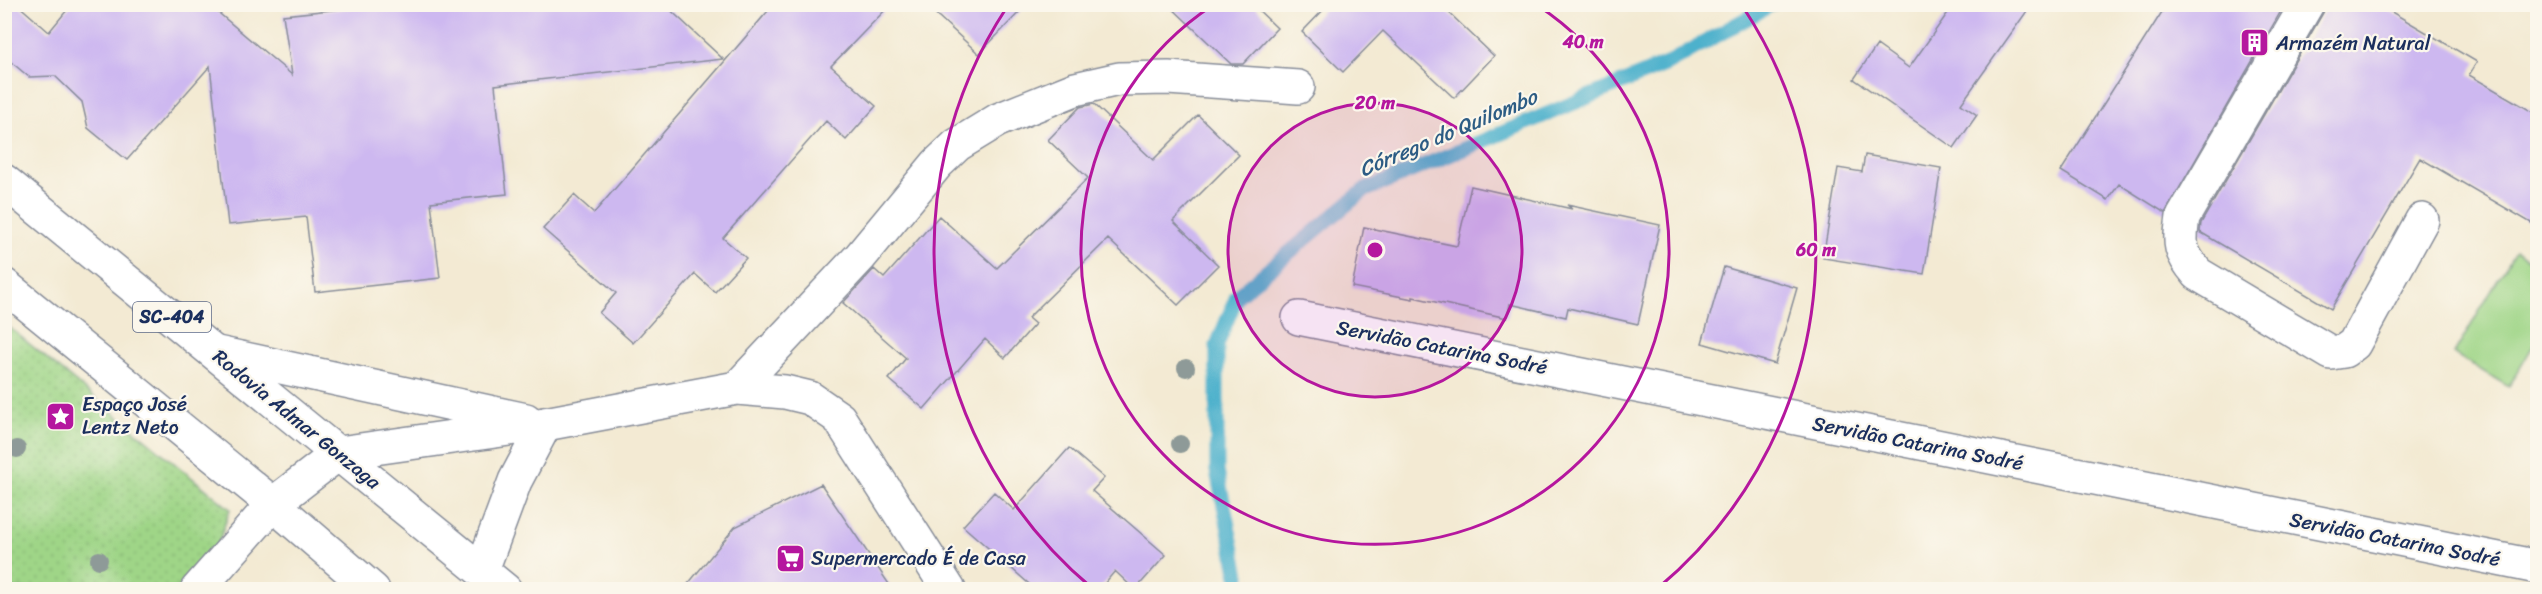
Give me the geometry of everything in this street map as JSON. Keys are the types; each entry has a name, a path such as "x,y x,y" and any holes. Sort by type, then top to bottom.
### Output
{"street":[{"path":"2307,4 2183,217 2180,234 2183,257 2198,274 2331,352 2344,351 2354,344 2422,220"},
{"path":"737,388 854,264 937,164 957,145 998,120 1075,89 1119,79 1168,78 1298,87"},
{"name":"Rodovia Admar Gonzaga","path":"4,181 494,580"},
{"path":"4,285 273,504 373,590"},
{"name":"Servidão Catarina Sodré","path":"1299,318 2538,567"},
{"path":"218,353 545,424"},
{"path":"197,590 273,504 339,453 545,424 737,388 785,392 810,398 839,418 949,590"},
{"path":"494,580 515,481 545,424"}],"green space":[{"path":"2515,251 2537,264 2537,339 2509,387 2454,354"},
{"name":"Espaço José Lentz Neto","path":"4,323 230,509 211,565 186,589 5,589"}],"building":[{"path":"4,4 17,4 49,32 72,4 208,4 292,75 283,15 360,7 360,4 664,4 723,59 495,85 507,194 431,202 440,278 315,292 306,217 228,225 210,66 127,160 88,128 82,102 55,76 29,77 4,56"},
{"path":"774,4 891,4 831,66 876,106 846,140 826,121 723,238 746,258 715,292 695,274 633,343 599,313 616,293 543,229 574,195 594,213"},
{"path":"925,4 1027,4 979,54"},
{"path":"1168,4 1252,4 1277,28 1243,64 1231,64"},
{"path":"1329,4 1440,4 1494,56 1454,98 1383,31 1343,72 1302,32"},
{"path":"1954,4 2032,4 1961,104 1977,115 1954,148 1854,79 1877,45 1909,68"},
{"path":"2167,4 2285,4 2165,213 2119,184 2108,200 2061,171"},
{"path":"2326,4 2378,4 2477,62 2469,75 2538,115 2538,227 2420,158 2331,309 2200,232 2201,223 2323,13"},
{"path":"1094,104 1153,160 1198,115 1239,155 1173,221 1218,265 1178,305 1108,239 1028,318 1035,324 1005,358 985,339 924,409 889,379 906,358 843,303 874,269 884,278 939,216 997,268 1088,178 1048,140 1080,107"},
{"path":"1865,155 1941,168 1924,274 1823,258 1838,168 1862,172"},
{"path":"1471,186 1572,209 1567,205 1660,225 1638,324 1568,308 1566,317 1510,304 1507,318 1413,297 1413,299 1352,287 1364,227 1457,246"},
{"path":"1724,267 1797,288 1775,364 1702,343"},
{"path":"1069,448 1104,478 1092,491 1166,555 1135,590 1115,571 1099,590 1036,590 963,526 994,492 1014,510"},
{"name":"Supermercado É de Casa","path":"821,484 893,590 683,590 735,527"}],"waterway":[{"name":"Córrego do Quilombo","path":"1241,590 1217,471 1217,345 1237,296 1363,191 1667,64 1772,4"}],"place":[{"name":"Armazém Natural","path":"2255,43"},
{"name":"Espaço José Lentz Neto","path":"61,416"},
{"name":"Supermercado É de Casa","path":"790,558"}]}
